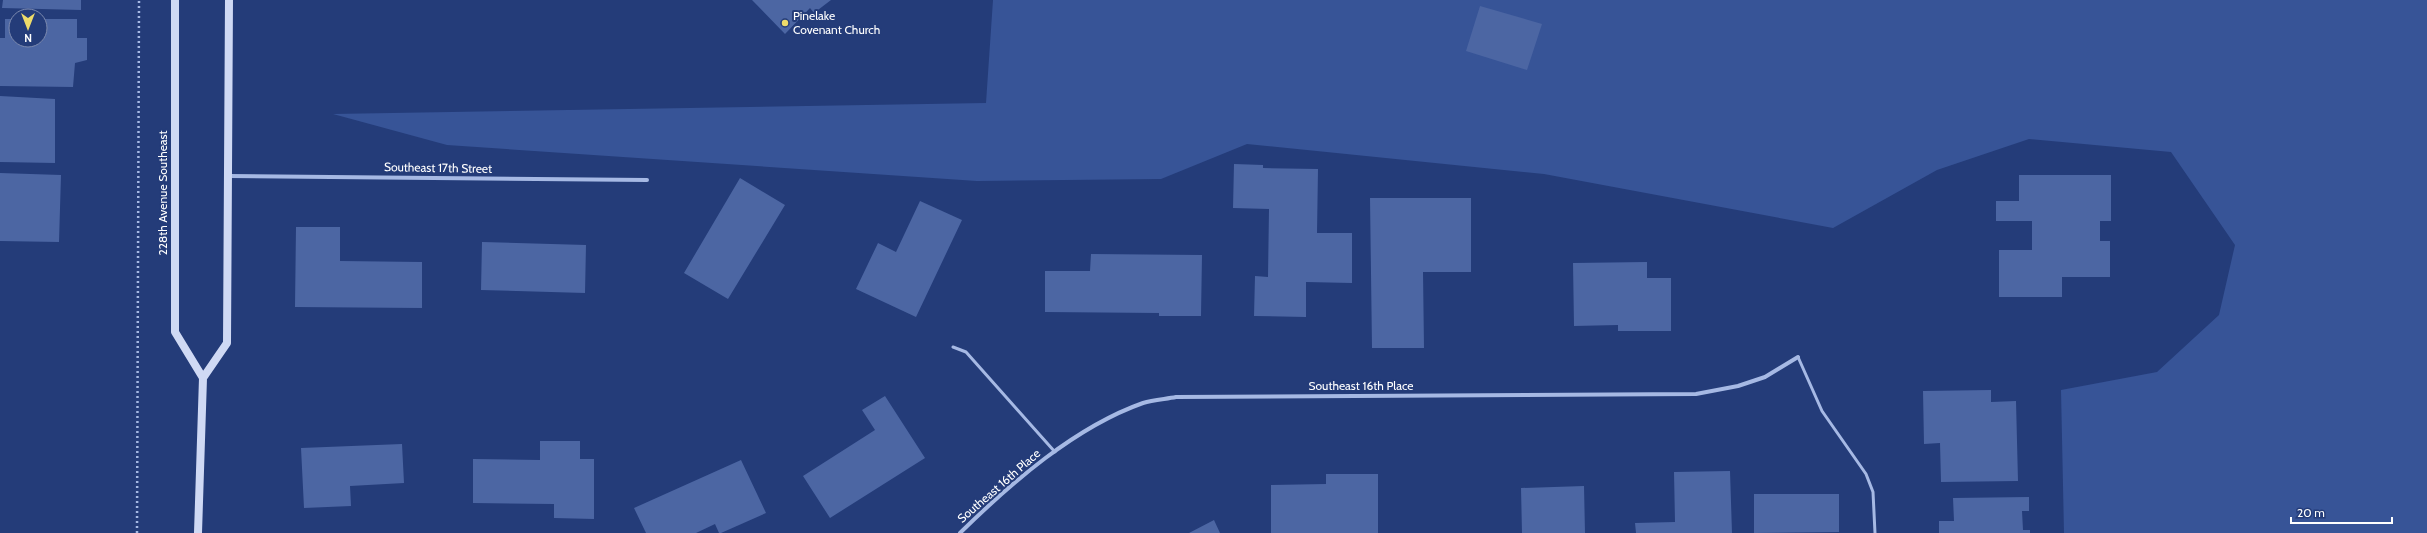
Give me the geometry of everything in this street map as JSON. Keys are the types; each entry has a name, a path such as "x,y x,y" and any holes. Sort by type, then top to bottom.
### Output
{"main road":[{"name":"228th Avenue Southeast","path":"175,0 175,332 203,378"},
{"path":"198,533 203,378 227,343 229,0"}],"street":[{"name":"Southeast 17th Street","path":"228,176 647,180"},
{"name":"Southeast 16th Place","path":"960,533 1041,461 1121,413 1144,403 1176,397 1696,394 1738,386 1765,377 1798,357"}],"lane":[{"path":"953,347 966,352 1055,452"},
{"path":"1798,357 1822,411 1866,474 1873,492 1875,533"}],"path":[{"path":"138,533 139,0"}],"shaded area":[{"path":"993,0 2427,0 2427,533 2064,533 2061,390 2157,372 2219,315 2235,245 2171,152 2029,139 1937,170 1833,228 1544,174 1247,144 1161,179 977,181 447,145 333,114 986,103"}],"building":[{"path":"3,0 81,0 81,10 2,8"},
{"name":"Pinelake Covenant Church","path":"752,0 831,0 814,13 810,8 785,34"},
{"path":"1480,6 1542,24 1527,70 1466,51"},
{"path":"5,19 8,19 8,48 48,48 48,19 77,19 77,38 87,38 87,60 75,63 73,87 0,86 0,38 5,38"},
{"path":"0,96 55,99 55,163 0,162"},
{"path":"1234,164 1263,165 1263,168 1318,169 1317,233 1352,233 1352,283 1306,282 1306,317 1254,316 1255,276 1268,277 1269,209 1233,208"},
{"path":"0,173 61,175 59,242 0,241"},
{"path":"2019,175 2111,175 2111,221 2100,221 2100,241 2110,241 2110,277 2062,277 2062,297 1999,297 1999,250 2032,250 2032,221 1996,221 1996,201 2019,201"},
{"path":"740,178 785,205 728,299 684,273"},
{"path":"1370,198 1471,198 1471,272 1423,272 1424,348 1372,348"},
{"path":"920,201 962,220 916,317 856,289 878,243 896,252"},
{"path":"296,227 340,227 340,261 422,262 422,308 295,307"},
{"path":"482,242 586,245 585,293 481,290"},
{"path":"1091,254 1202,255 1201,316 1159,316 1159,313 1045,312 1045,271 1090,271"},
{"path":"1647,262 1647,278 1671,278 1671,331 1618,331 1618,325 1574,326 1573,263"},
{"path":"1991,390 1991,402 2016,401 2018,481 1941,482 1940,443 1924,444 1923,391"},
{"path":"885,396 925,458 830,518 803,476 875,430 862,410"},
{"path":"540,441 580,441 580,459 594,459 594,519 554,518 554,504 473,503 473,459 540,460"},
{"path":"402,444 404,483 350,486 351,506 304,508 301,448"},
{"path":"741,460 766,513 721,533 719,533 715,524 696,533 646,533 634,508"},
{"path":"1730,471 1732,533 1636,533 1635,523 1675,522 1674,472"},
{"path":"1326,474 1378,474 1378,533 1271,533 1271,485 1326,484"},
{"path":"1584,486 1585,533 1522,533 1521,488"},
{"path":"1754,494 1839,494 1839,532 1754,533"},
{"path":"2029,497 2029,511 2022,511 2023,530 2030,530 2030,533 1939,533 1939,521 1954,521 1953,498"},
{"path":"1214,520 1220,533 1189,533"}],"place":[{"name":"Pinelake Covenant Church","path":"785,23"}]}
